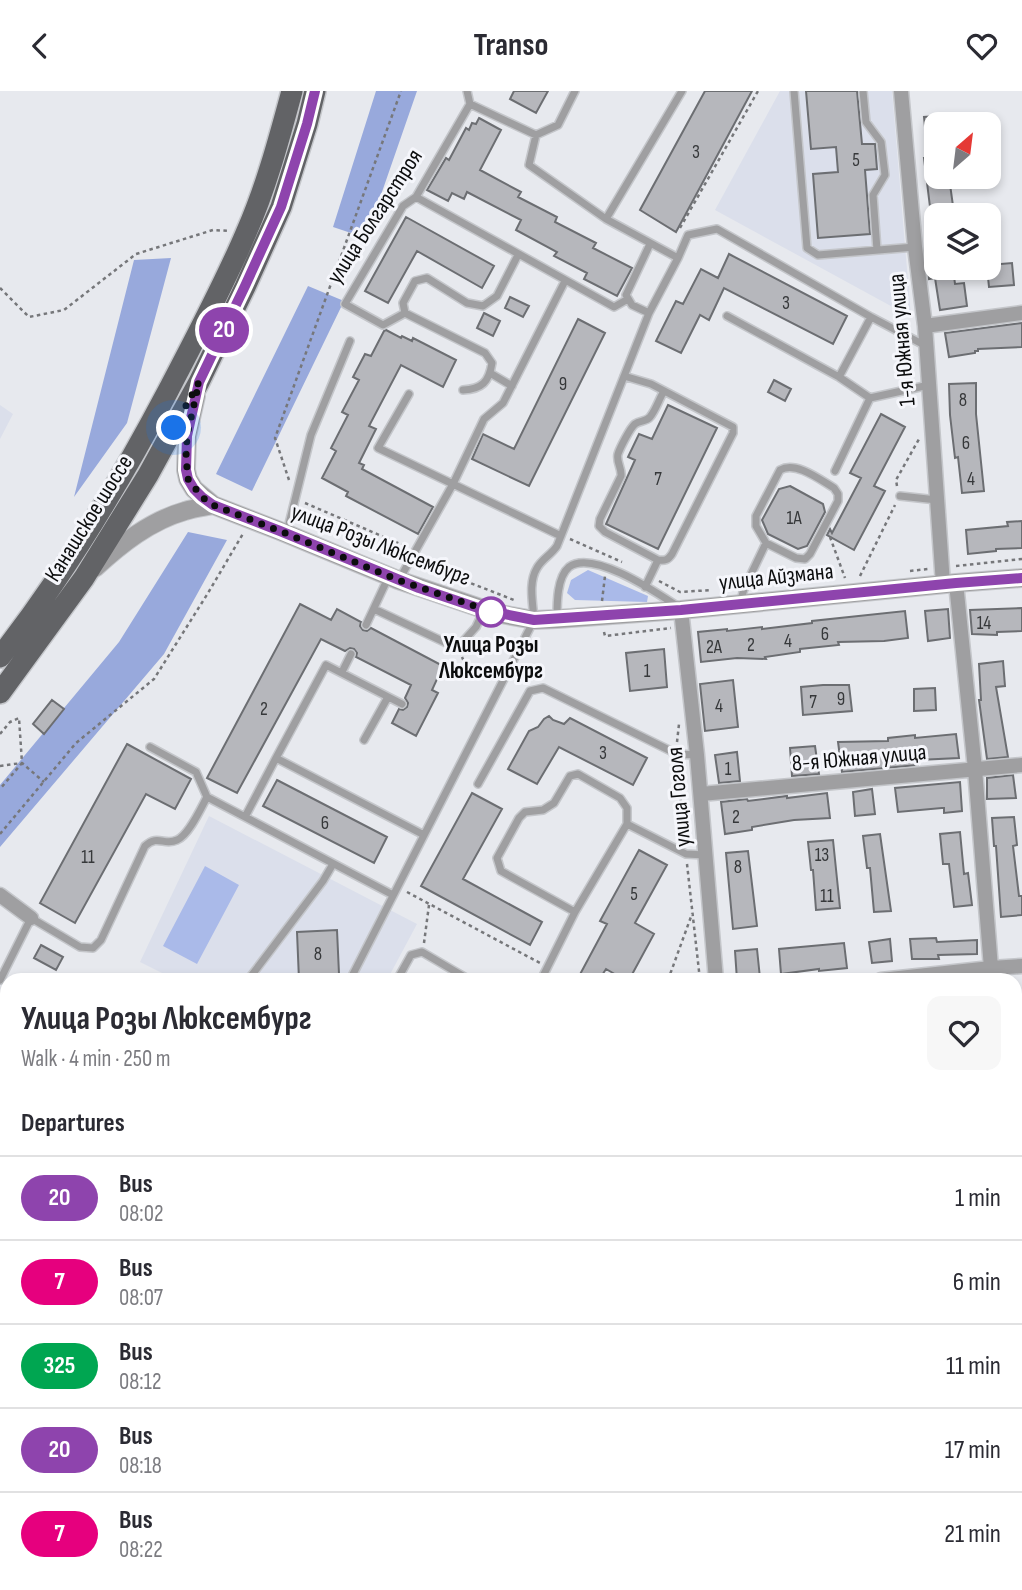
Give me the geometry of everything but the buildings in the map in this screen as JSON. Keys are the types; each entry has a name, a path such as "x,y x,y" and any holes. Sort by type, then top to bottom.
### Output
{"main road":[{"name":"Канашское шоссе","path":"0,657 67,564 111,493 205,321 247,231 292,91"},
{"name":"Канашское шоссе","path":"0,693 84,578 148,475 199,382 281,207 315,91"}],"street":[{"name":"1-я Южная улица","path":"901,91 925,326 937,500 975,769 990,973"},
{"path":"925,326 1022,313"},
{"path":"199,382 187,436 186,470 194,489 213,505"},
{"path":"84,578 120,546 154,524 184,511 213,505"},
{"name":"улица Розы Люксембург","path":"213,505 393,578 484,610 534,620"},
{"name":"улица Айзмана","path":"534,620 681,610 742,596 947,578 1022,578"},
{"name":"улица Гоголя","path":"681,610 701,794 715,973"},
{"name":"8-я Южная улица","path":"701,794 1022,765"},
{"path":"0,895 31,918"},
{"path":"994,973 1022,966"}],"lane":[{"path":"467,91 470,104 536,135 558,125 575,91"},
{"path":"606,219 682,91"},
{"path":"794,91 807,248 818,255 915,247"},
{"path":"863,91 866,122 881,142 885,175 873,195 877,250"},
{"name":"улица Болгарстроя","path":"405,313 383,325 345,304 403,206 416,197 470,104"},
{"path":"536,135 528,165 606,219 678,258"},
{"path":"416,197 614,307 628,299"},
{"path":"354,973 534,620 532,579 536,569 552,554 561,536 649,313 688,235 717,229 926,346"},
{"path":"649,313 632,305 626,295 650,244"},
{"path":"463,390 474,390 484,384 492,363 485,353 405,313 403,303 415,281 427,278 467,303 482,306 497,296 518,255"},
{"path":"366,625 393,578 416,551 453,484 484,419 503,403 565,281"},
{"path":"727,316 839,377 870,398 929,386"},
{"path":"839,377 871,317"},
{"path":"286,533 311,435 350,341"},
{"path":"490,373 512,386"},
{"path":"624,376 639,379 664,391 727,423 733,427 733,433 672,554 668,559 658,560 605,532 599,526 621,476 618,453 633,426 650,417 664,391"},
{"path":"409,394 378,448 561,536"},
{"path":"835,471 870,398"},
{"path":"787,466 796,467 834,488 838,493 838,501 805,559 796,558 766,543 756,526 756,516 780,470 787,466"},
{"path":"900,496 937,500"},
{"path":"742,596 766,543"},
{"path":"645,587 658,560"},
{"path":"557,619 558,593 563,576 570,566 582,562 606,567 681,610"},
{"path":"374,609 457,648 476,627 484,610"},
{"path":"342,672 351,654"},
{"path":"244,817 326,665 402,704"},
{"path":"478,784 530,691 544,688 677,754 697,755"},
{"path":"364,740 388,697"},
{"path":"150,747 196,772 207,797 333,864 395,892"},
{"path":"276,758 424,835"},
{"path":"545,973 575,912 627,824 627,808 620,798 578,774 570,776 554,803 543,810 525,812 519,818 497,858 501,871 575,912"},
{"path":"4,973 31,918 80,947 93,948 101,940 145,846 157,839 170,842 179,839 207,797"},
{"path":"627,824 686,854 706,855"},
{"path":"253,973 333,864"},
{"path":"401,973 411,955 422,952 457,973"}],"path":[{"path":"401,91 275,438 295,499 416,551"},
{"path":"679,229 758,91"},
{"path":"0,288 29,317 64,310 136,254 213,230 247,231"},
{"path":"0,834 76,743 154,678 251,520"},
{"path":"825,524 845,578 860,576"},
{"path":"561,536 610,555 680,592 742,596"},
{"path":"901,572 947,578 1022,559"},
{"path":"457,648 465,664 502,684"},
{"path":"0,734 10,722 19,717 22,763 0,789"},
{"path":"679,717 677,754 699,973"},
{"path":"0,766 22,763 44,782"},
{"path":"395,892 429,905 548,967"},
{"path":"422,952 429,905"},
{"path":"671,973 693,914"}],"shaded area":[{"path":"376,91 417,91 366,238 333,227"},
{"path":"780,91 892,91 911,317 715,210"},
{"path":"171,258 127,423 74,497 134,260"},
{"path":"308,286 344,301 252,491 216,474"},
{"path":"0,405 13,414 0,439"},
{"path":"188,532 227,540 164,654 0,847 0,785 119,642"},
{"path":"588,570 648,596 647,602 575,600 567,593 571,580"},
{"path":"209,816 417,924 391,973 162,973 140,962"},
{"path":"205,866 239,885 197,964 163,946"}],"bus line":[{"name":"20","path":"315,91 281,207 199,382 187,436 186,470 194,489 213,505 419,588 484,610 534,620 681,610 1022,578"}],"place":[{"name":"Улица Розы Люксембург","path":"491,612"}],"route":[{"path":"174,428 199,382 187,436 186,470 188,479 202,497 213,505 388,576 495,613 491,612"}]}
